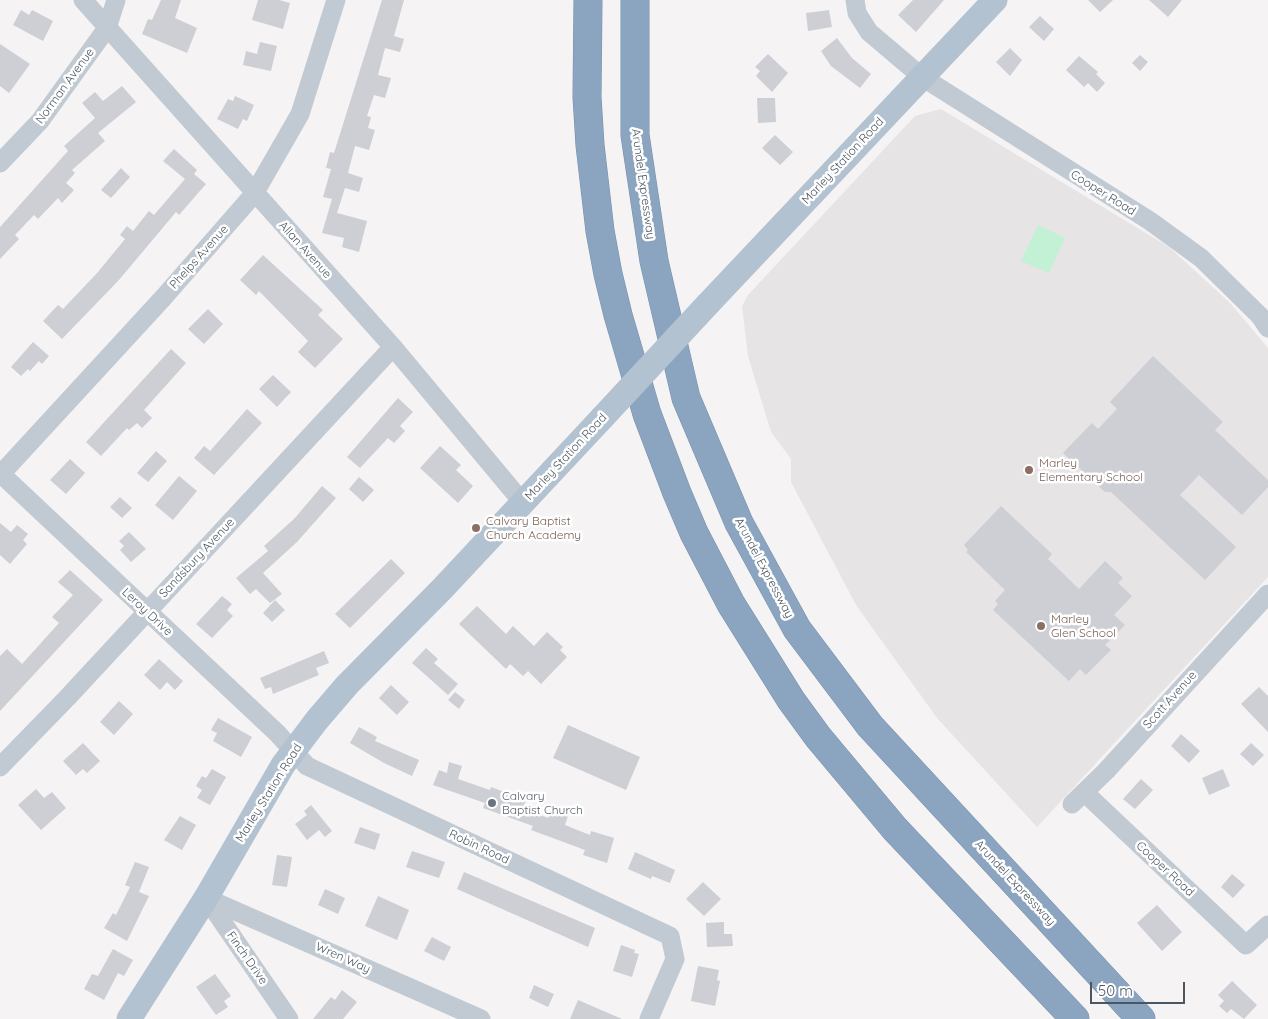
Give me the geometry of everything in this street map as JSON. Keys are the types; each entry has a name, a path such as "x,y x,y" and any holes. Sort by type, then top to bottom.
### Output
{"highway":[{"path":"588,0 587,68 590,145 600,231 608,274 620,324 647,414 694,533 731,604 749,633 791,700 830,752 895,829 1075,1019"},
{"name":"Arundel Expressway","path":"635,0 635,135 654,261 686,398 739,523 797,629 870,726 1141,1019"}],"main road":[{"name":"Marley Station Road","path":"129,1019 206,898 293,751 347,685 523,503 994,0"}],"street":[{"name":"Allan Avenue","path":"83,0 392,347 523,503"},
{"name":"Norman Avenue","path":"0,163 40,121 107,28 116,0"},
{"name":"Phelps Avenue","path":"0,474 163,298 254,194 300,114 336,0"},
{"name":"Cooper Road","path":"855,0 857,13 870,32 922,77 1150,221 1201,258 1260,316 1268,328"},
{"name":"Sandsbury Avenue","path":"0,767 147,612 392,347"},
{"name":"Leroy Drive","path":"0,474 293,751"},
{"name":"Scott Avenue","path":"1078,798 1268,594"},
{"name":"Robin Road","path":"293,751 307,766 670,936 675,960 649,1019"},
{"name":"Cooper Road","path":"1078,798 1246,945 1268,925"},
{"name":"Finch Drive","path":"206,898 289,1019"},
{"name":"Wren Way","path":"206,898 481,1019"}],"shaded area":[{"name":"Marley Elementary School","path":"941,109 1169,247 1230,303 1268,348 1268,577 1037,827 937,718 856,605 791,482 791,459 771,432 748,356 742,306 748,295 915,116"}],"green space":[{"path":"1038,225 1065,238 1049,273 1021,261"}],"building":[{"path":"161,0 181,0 175,18 197,28 187,53 142,34 148,19 152,20"},
{"path":"258,0 279,0 290,3 283,29 252,20"},
{"path":"382,0 404,0 394,36 404,39 400,52 385,48 378,75 391,78 385,98 374,95 367,116 371,117 368,128 375,130 369,150 355,146 348,173 363,178 359,192 345,188 337,213 367,221 359,252 342,247 344,238 322,233 332,199 323,197 331,169 326,168 330,152 334,153"},
{"path":"913,0 944,0 916,32 898,15"},
{"path":"1088,0 1113,0 1100,12"},
{"path":"1149,0 1182,0 1168,17"},
{"path":"21,10 29,15 32,10 53,21 43,41 13,25"},
{"path":"829,10 832,27 808,31 806,13"},
{"path":"1040,16 1054,29 1044,41 1029,27"},
{"path":"837,38 852,58 871,74 860,88 831,66 821,51"},
{"path":"260,42 277,46 271,71 243,65 246,51 257,54"},
{"path":"0,44 30,64 9,93 0,86"},
{"path":"1010,48 1022,60 1010,76 996,62"},
{"path":"768,54 788,73 772,92 756,76 760,71 755,67"},
{"path":"1140,55 1148,62 1140,71 1132,63"},
{"path":"1079,56 1098,72 1096,74 1105,83 1097,92 1088,83 1084,87 1066,70"},
{"path":"122,86 136,102 98,133 105,141 72,170 75,173 66,183 74,190 62,203 58,198 38,219 34,215 15,235 19,239 0,259 0,227 68,151 64,146 95,118 82,103 95,92 103,101"},
{"path":"235,96 254,105 247,121 243,119 238,129 217,119 228,99 233,101"},
{"path":"757,98 775,98 776,122 758,123"},
{"path":"775,135 793,152 780,165 762,148"},
{"path":"174,149 197,170 194,174 206,184 179,215 176,212 119,280 62,339 43,321 58,305 63,309 98,272 125,239 120,235 127,226 133,231 149,211 154,215 185,179 163,161"},
{"path":"121,168 130,177 111,198 101,190"},
{"path":"263,255 323,310 318,315 343,339 315,368 298,352 308,341 259,291 256,295 240,280"},
{"path":"208,309 223,324 204,344 188,329"},
{"path":"33,342 49,356 42,364 39,361 30,371 28,369 21,376 11,367"},
{"path":"171,349 186,363 144,410 152,418 142,428 137,423 129,430 127,428 101,456 86,442"},
{"path":"1153,356 1223,422 1215,430 1268,480 1268,487 1242,515 1199,475 1180,495 1236,547 1205,580 1111,492 1105,492 1063,453 1092,423 1098,429 1117,409 1110,402"},
{"path":"273,375 291,392 277,407 259,389"},
{"path":"398,398 413,412 400,426 405,431 394,443 388,438 360,468 347,457"},
{"path":"247,409 262,423 214,475 194,458 204,446 210,451"},
{"path":"440,446 461,465 456,470 473,486 458,503 420,468"},
{"path":"156,451 167,461 148,482 137,473"},
{"path":"70,459 85,473 66,494 50,480"},
{"path":"179,476 197,491 173,520 155,505"},
{"path":"359,477 374,490 363,502 349,489"},
{"path":"322,486 336,498 297,542 263,573 282,594 270,603 256,589 250,594 236,578 268,551 264,546 295,518"},
{"path":"120,497 132,508 122,518 110,507"},
{"path":"1001,506 1052,554 1048,559 1079,589 1105,561 1123,578 1118,583 1132,596 1114,615 1125,625 1105,645 1111,650 1086,675 1080,669 1069,681 993,610 998,604 995,601 1005,590 966,552 968,550 964,545"},
{"path":"0,523 11,532 17,525 28,534 23,540 27,544 10,564 0,555"},
{"path":"129,532 146,549 131,562 120,550 124,546 119,541"},
{"path":"391,559 405,573 350,628 335,614"},
{"path":"70,570 103,600 0,711 0,656 7,649 22,664 59,623 52,617 73,595 58,582"},
{"path":"222,596 232,604 227,610 233,616 212,638 196,624"},
{"path":"275,600 285,610 272,622 263,613"},
{"path":"477,606 506,634 513,626 534,646 547,632 563,647 560,650 567,657 541,684 528,671 523,676 510,664 506,669 459,624"},
{"path":"426,648 438,659 434,663 458,684 448,695 412,663"},
{"path":"324,651 329,663 316,668 319,675 273,694 271,687 265,689 260,678"},
{"path":"159,659 183,681 175,690 167,682 160,690 144,675"},
{"path":"391,685 409,702 397,715 379,698"},
{"path":"1259,687 1268,696 1268,732 1241,704"},
{"path":"455,692 465,700 459,709 448,700"},
{"path":"119,701 133,714 114,735 100,722"},
{"path":"218,718 252,737 241,757 213,741 217,733 211,730"},
{"path":"568,725 640,757 626,790 553,758"},
{"path":"359,727 377,737 375,741 419,760 412,776 384,763 350,743"},
{"path":"1181,734 1200,751 1189,763 1171,746"},
{"path":"83,743 100,761 87,773 83,769 76,775 63,761"},
{"path":"1251,743 1264,755 1253,766 1240,754"},
{"path":"449,762 462,766 458,779 490,790 491,787 526,800 523,808 548,818 551,810 568,816 565,825 590,835 591,831 614,838 607,863 583,855 585,850 531,830 533,826 483,808 485,803 433,785 439,770 447,773"},
{"path":"212,769 226,777 210,805 197,798 202,790 196,786 202,776 206,778"},
{"path":"1223,769 1230,786 1209,795 1202,778"},
{"path":"1141,779 1153,790 1135,809 1123,799"},
{"path":"36,789 44,798 52,792 66,808 41,830 18,805"},
{"path":"311,805 332,831 325,837 319,830 307,840 295,824 307,815 304,811"},
{"path":"180,816 196,825 182,850 164,840"},
{"path":"360,827 380,834 375,850 354,843"},
{"path":"412,851 445,862 439,878 406,867"},
{"path":"635,852 675,870 670,883 652,876 651,879 628,869"},
{"path":"277,855 292,857 287,887 272,885"},
{"path":"135,862 149,867 139,892 149,896 127,941 104,928 113,913 116,915 130,887 125,885"},
{"path":"464,872 595,928 588,947 457,889"},
{"path":"1232,874 1245,885 1233,898 1221,887"},
{"path":"703,882 721,899 704,916 686,899"},
{"path":"325,889 345,898 338,914 318,905"},
{"path":"378,896 409,910 397,940 365,926"},
{"path":"1157,905 1182,932 1162,951 1137,923"},
{"path":"724,922 724,934 732,934 733,946 707,947 706,923"},
{"path":"432,937 451,947 444,961 424,951"},
{"path":"621,945 635,950 634,953 639,954 632,977 613,971"},
{"path":"113,949 133,960 124,976 118,973 104,1000 84,989 92,974 98,976"},
{"path":"698,966 719,970 717,980 720,981 715,1006 691,1001"},
{"path":"215,974 231,996 224,1001 228,1007 216,1015 196,987"},
{"path":"1232,981 1257,1005 1244,1019 1231,1009 1227,1013 1219,1006 1224,1001 1218,995"},
{"path":"534,985 554,994 548,1007 529,998"},
{"path":"342,990 357,1002 343,1019 313,1019 331,997 335,1000"},
{"path":"578,1000 622,1019 570,1019"}],"place":[{"name":"Marley Elementary School","path":"1029,470"},
{"name":"Calvary Baptist Church Academy","path":"476,528"},
{"name":"Marley Glen School","path":"1041,626"},
{"name":"Calvary Baptist Church","path":"492,803"}]}
